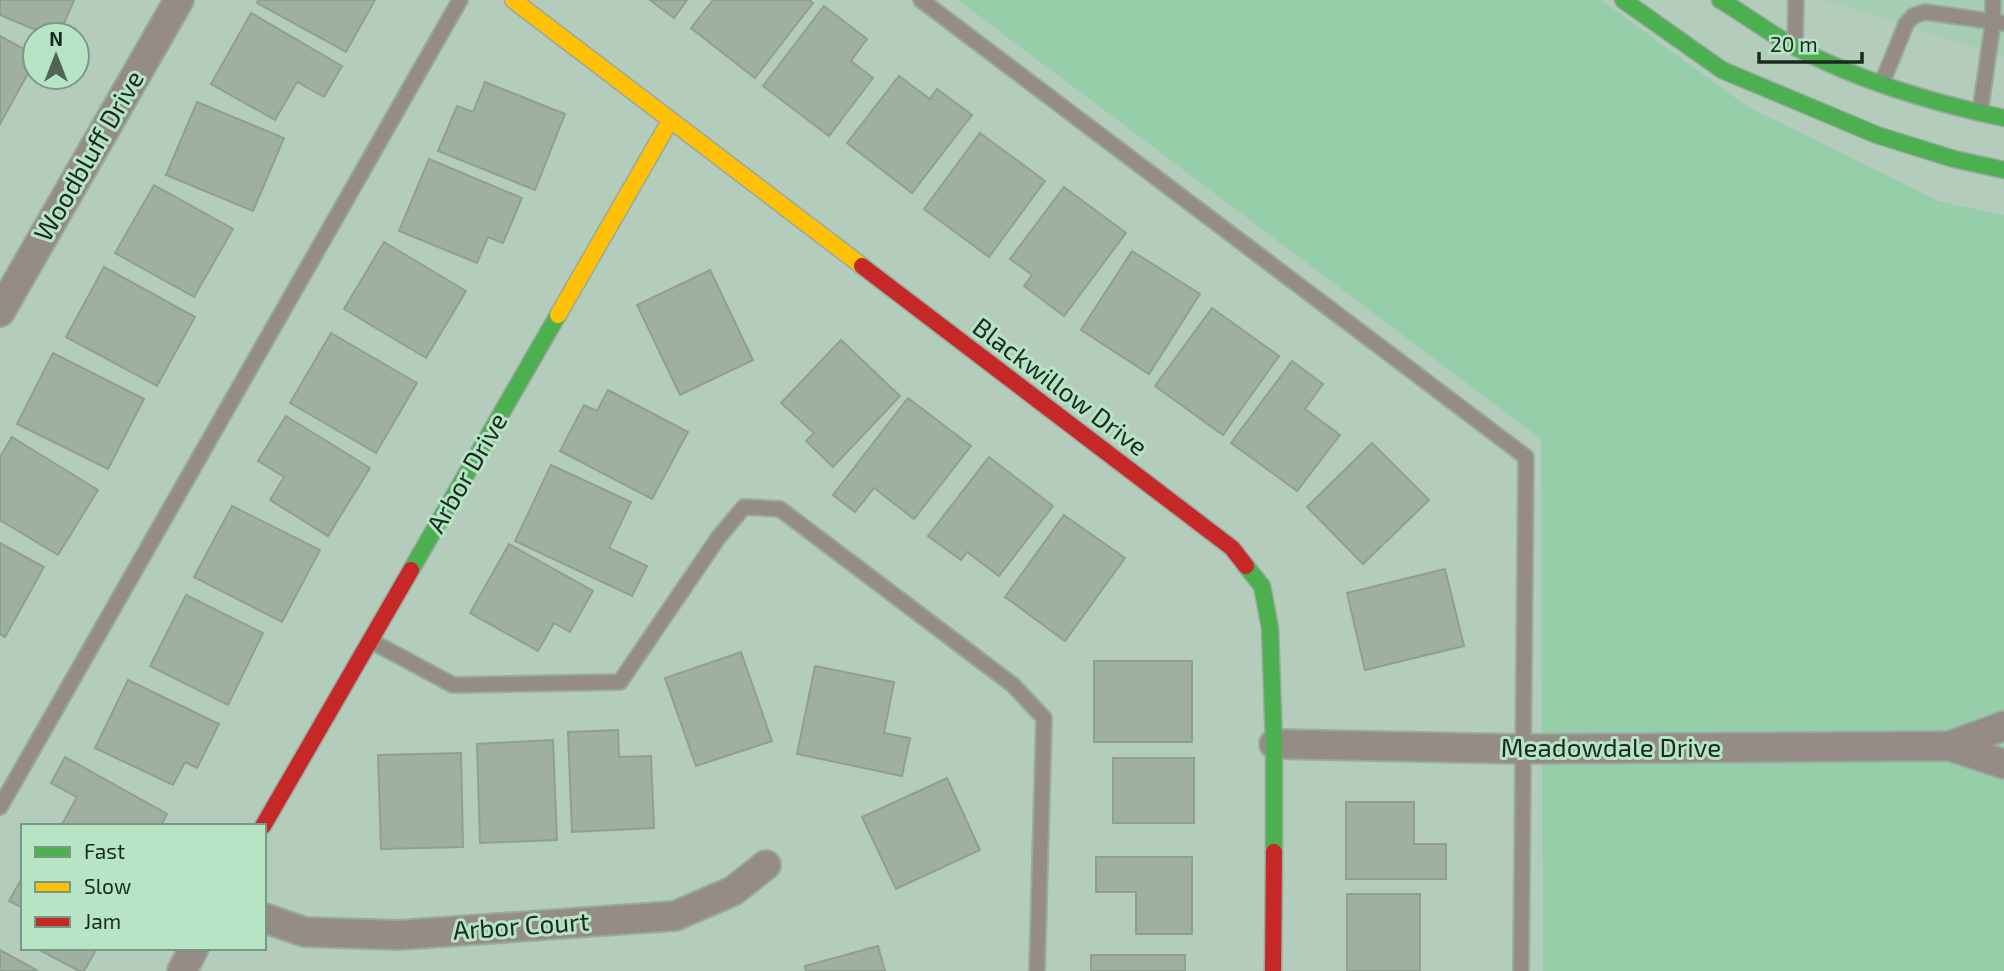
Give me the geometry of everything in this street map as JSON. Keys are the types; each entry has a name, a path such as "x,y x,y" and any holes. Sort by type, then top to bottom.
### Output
{"street":[{"name":"Woodbluff Drive","path":"0,312 179,0"},
{"name":"Blackwillow Drive","path":"513,0 1232,548 1262,586 1270,628 1274,744 1273,971"},
{"path":"1623,0 1723,69 1747,81 1877,135 1954,159 2004,170"},
{"path":"1720,0 1795,47 1846,72 1980,114 2004,118"},
{"name":"Arbor Drive","path":"264,824 670,121"},
{"name":"Meadowdale Drive","path":"1949,746 2004,726"},
{"name":"Meadowdale Drive","path":"1274,744 1521,749 1949,746 2004,764"},
{"name":"Arbor Court","path":"266,919 306,932 399,935 675,916 733,891 766,865"},
{"path":"182,971 193,950"}],"lane":[{"path":"0,807 460,0"},
{"path":"921,0 1526,457 1521,749 1521,971"},
{"path":"1795,47 1796,0"},
{"path":"1980,114 1998,23 1993,0"},
{"path":"1882,84 1906,24 1913,16 1925,12 1998,23"},
{"path":"370,640 453,685 620,682 718,538 744,507 780,509 1013,685 1044,718 1037,971"}],"shaded area":[{"path":"958,0 1601,0 1748,107 1938,201 2004,215 2004,971 1543,971 1541,439"},
{"path":"1825,0 2004,0 2004,57"}],"building":[{"path":"0,0 74,0 65,21 21,21 21,24 0,15"},
{"path":"258,0 375,0 346,52 257,3"},
{"path":"650,0 687,0 674,18"},
{"path":"713,0 809,0 813,3 755,78 691,28"},
{"path":"824,6 867,39 851,61 873,78 829,136 763,86"},
{"path":"251,13 342,66 324,97 297,82 275,120 211,84"},
{"path":"0,36 21,47 21,86 0,124"},
{"path":"899,76 930,99 937,89 972,115 912,193 847,143"},
{"path":"485,82 565,114 535,190 438,151 457,106 473,112"},
{"path":"197,102 284,138 253,211 166,175"},
{"path":"980,133 1045,181 989,257 924,209"},
{"path":"429,159 522,198 503,243 488,237 477,263 399,231"},
{"path":"154,185 233,229 194,297 115,253"},
{"path":"1064,187 1126,233 1064,316 1024,286 1032,275 1010,259"},
{"path":"384,242 466,291 426,358 344,309"},
{"path":"1132,251 1200,294 1149,374 1081,330"},
{"path":"104,267 195,317 157,386 66,337"},
{"path":"710,270 753,360 680,395 637,305"},
{"path":"1212,308 1279,356 1223,435 1155,386"},
{"path":"331,333 417,383 376,453 290,403"},
{"path":"841,340 900,396 833,467 806,441 814,433 781,403"},
{"path":"53,353 144,399 108,469 17,424"},
{"path":"1292,361 1323,384 1305,409 1340,435 1297,491 1231,443"},
{"path":"608,390 688,432 652,499 560,451 584,405 597,411"},
{"path":"908,398 971,446 914,519 874,488 855,512 833,495"},
{"path":"286,416 370,468 328,536 270,500 284,477 258,461"},
{"path":"12,437 98,490 58,555 0,520 0,457"},
{"path":"1372,443 1429,500 1363,564 1307,507"},
{"path":"989,457 1053,506 999,576 967,552 961,560 928,536"},
{"path":"551,465 631,502 609,548 647,566 632,596 515,541"},
{"path":"232,506 320,550 282,622 194,577"},
{"path":"1064,515 1125,558 1065,641 1005,597"},
{"path":"0,543 44,567 5,637 0,634"},
{"path":"509,544 593,591 570,632 554,623 538,651 470,613"},
{"path":"1445,569 1464,646 1365,670 1347,593"},
{"path":"186,595 263,633 228,705 150,666"},
{"path":"741,652 772,741 696,766 665,678"},
{"path":"1094,661 1192,661 1192,742 1094,742"},
{"path":"815,666 894,682 884,733 910,738 902,776 797,754"},
{"path":"128,680 219,724 197,768 185,762 173,785 95,748"},
{"path":"618,730 619,757 651,756 654,828 572,832 568,732"},
{"path":"553,740 557,840 480,843 477,744"},
{"path":"461,753 463,847 381,849 378,755"},
{"path":"65,757 167,814 162,824 62,824 77,797 51,783"},
{"path":"1113,758 1194,758 1194,823 1113,823"},
{"path":"947,778 980,850 896,889 862,817"},
{"path":"1346,802 1414,802 1414,844 1446,844 1446,879 1346,879"},
{"path":"1096,857 1192,857 1192,934 1136,934 1136,892 1096,892"},
{"path":"21,880 21,907 9,901"},
{"path":"1347,894 1420,894 1420,971 1347,971"},
{"path":"878,946 885,971 806,971 805,966"},
{"path":"0,950 38,971 0,971"},
{"path":"40,950 96,950 84,971 79,971"},
{"path":"1091,955 1185,955 1185,971 1091,971"}],"traffic: fast":[{"path":"1623,0 1722,70 1877,135 1954,159 2004,170"},
{"path":"1720,0 1787,43 1847,71 1924,98 2004,118"},
{"path":"411,570 558,315"},
{"path":"1246,566 1262,586 1270,628 1274,852"}],"traffic: slow":[{"path":"513,0 862,266"},
{"path":"558,315 670,121"}],"traffic: jam":[{"path":"862,266 1232,548 1246,566"},
{"path":"264,824 411,570"},
{"path":"1273,971 1274,852"}]}
